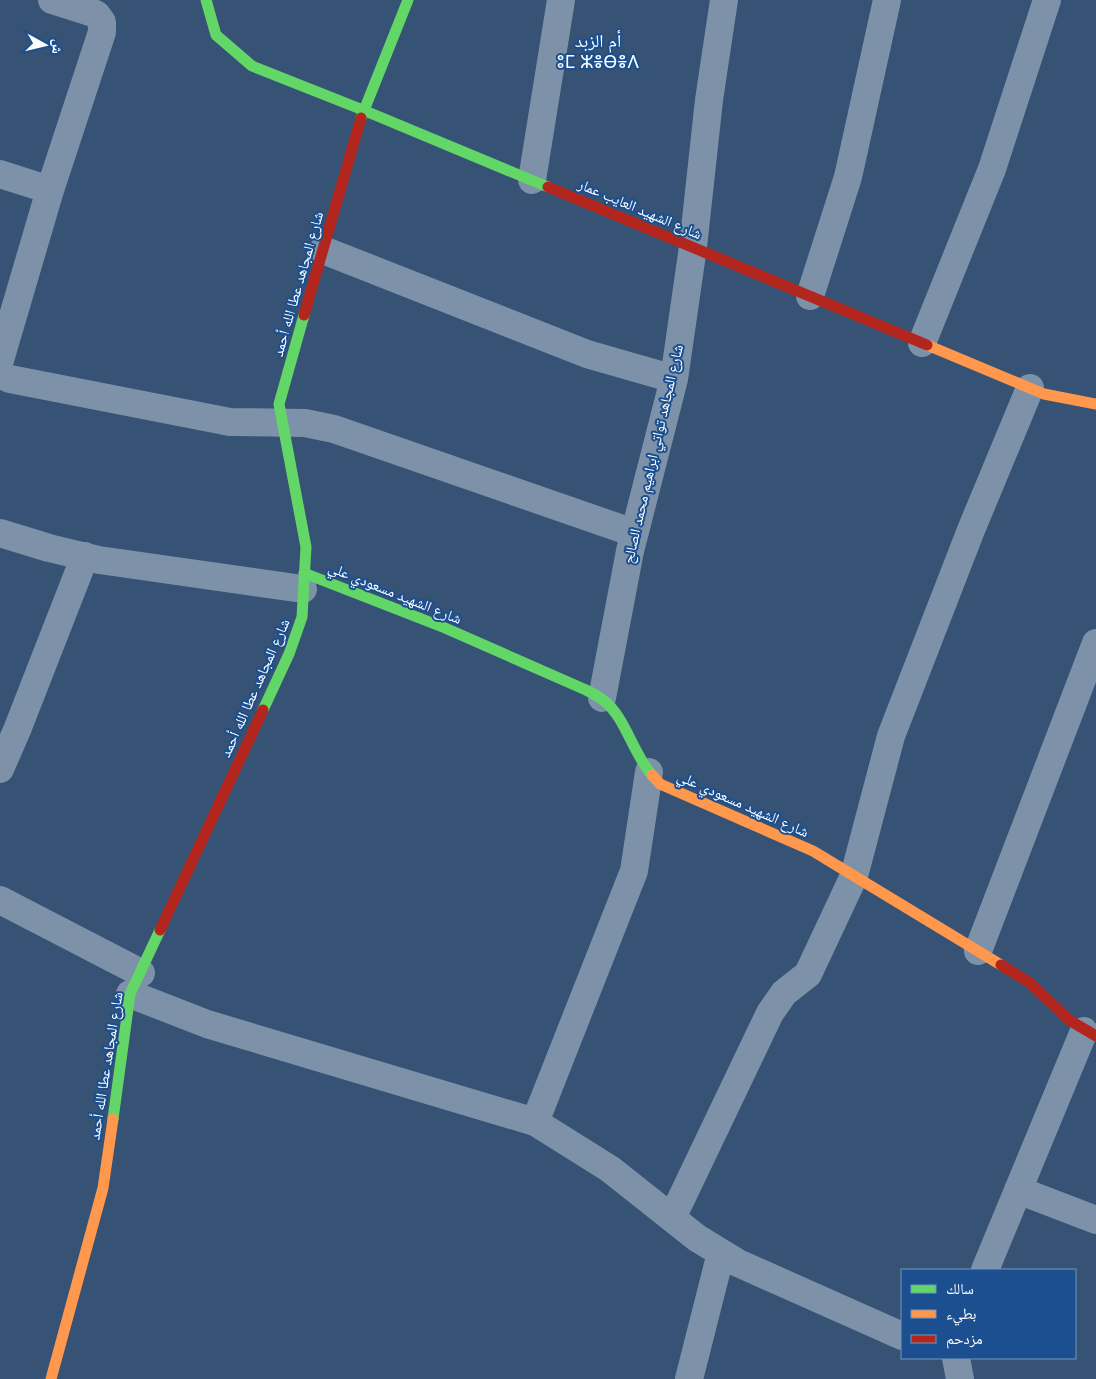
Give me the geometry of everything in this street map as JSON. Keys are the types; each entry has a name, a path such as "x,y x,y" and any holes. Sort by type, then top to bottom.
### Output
{"street":[{"path":"0,360 50,190 102,32 102,22 96,14 52,0"},
{"name":"شارع الشهيد العايب عمار","path":"206,0 216,35 252,66 694,247 1044,394 1096,404"},
{"name":"شارع المجاهد عطا الله أحمد","path":"51,1379 103,1188 136,984 289,654 302,617 306,546 279,404 363,110 408,0"},
{"path":"532,180 561,0"},
{"name":"شارع المجاهد تواتي ابراهيم محمد الصالح","path":"602,698 634,533 674,378 694,247 709,100 724,0"},
{"path":"810,296 848,177 887,0"},
{"path":"922,343 992,169 1047,0"},
{"path":"0,174 50,190"},
{"path":"323,250 587,354 674,378"},
{"path":"0,375 10,379 230,422 304,423 334,429 634,533"},
{"path":"672,1218 770,1013 784,993 808,974 854,876 891,736 971,530 1030,388"},
{"path":"0,533 99,560 304,581"},
{"path":"0,769 85,556"},
{"name":"شارع الشهيد مسعودي علي","path":"304,581 445,628 602,698 617,716 649,772 660,784 813,851 1030,983 1057,1009 1090,1034"},
{"path":"978,951 1096,643"},
{"path":"535,1122 634,871 649,772"},
{"path":"0,900 136,984 207,1024 535,1122 610,1169 697,1238 738,1263 901,1336"},
{"path":"985,1269 1018,1190 1090,1034"},
{"path":"1018,1190 1096,1220"},
{"path":"689,1379 721,1252"}],"traffic: fast":[{"path":"206,0 216,35 252,66 548,187"},
{"path":"361,118 408,0"},
{"path":"263,710 289,654 302,617 306,547 279,404 304,315"},
{"path":"304,573 445,628 595,695 611,707 623,725 639,757 652,775"},
{"path":"113,1119 130,994 160,930"}],"traffic: slow":[{"path":"927,345 1044,394 1096,404"},
{"path":"652,775 660,784 813,851 1001,965"},
{"path":"51,1379 103,1188 113,1119"}],"traffic: jam":[{"path":"304,315 361,118"},
{"path":"548,187 927,345"},
{"path":"160,930 263,710"},
{"path":"1001,965 1030,983 1069,1020 1096,1036"}],"district":[{"name":"أم الزبد ⵓⵎ ⵣⴻⴱⴻⴷ","path":"598,51"}]}
